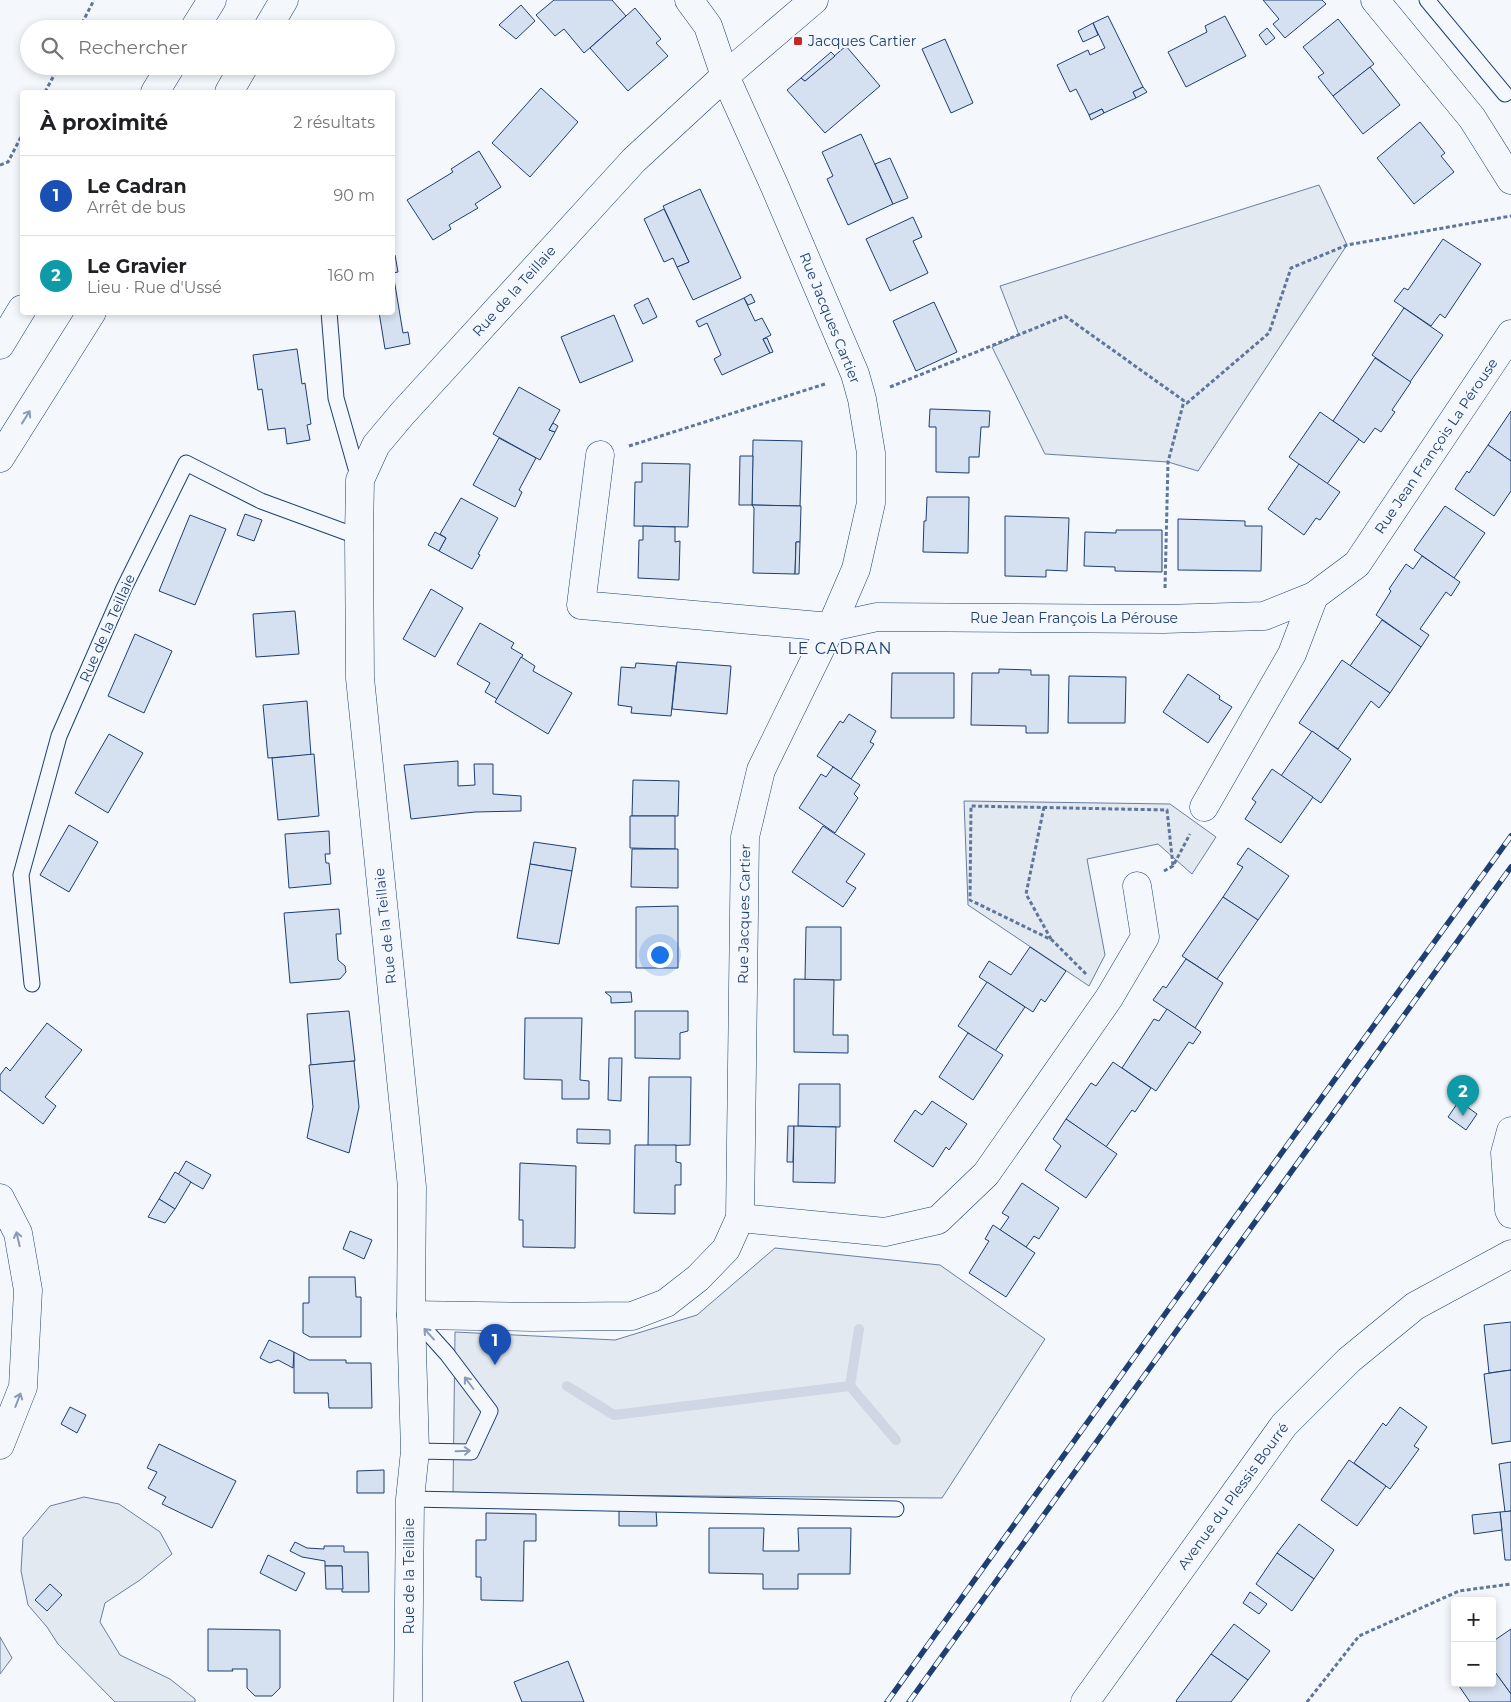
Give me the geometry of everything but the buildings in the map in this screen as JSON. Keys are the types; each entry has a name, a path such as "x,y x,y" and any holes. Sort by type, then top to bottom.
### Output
{"main road":[{"path":"200,20 212,0"},
{"path":"272,20 284,0"},
{"path":"689,0 708,26 725,76"},
{"name":"Rue de la Teillaie","path":"408,1702 410,1499 415,1451 411,1314 412,1187 360,678 360,480 376,445 408,407 634,160 725,76 814,0"},
{"path":"1375,0 1472,118 1511,180"},
{"path":"156,90 165,75"},
{"path":"230,90 239,75"},
{"name":"Rue Jacques Cartier","path":"411,1314 532,1318 632,1316 666,1303 698,1278 726,1249 740,1218 745,837 761,770 831,627 856,569 871,503 871,453 858,387 775,186 725,76"},
{"path":"0,317 20,297"},
{"path":"0,345 20,312"},
{"path":"0,458 90,315"},
{"name":"Rue Jean François La Pérouse","path":"831,627 877,617 1164,619 1264,616 1314,596 1356,564 1511,334"},
{"path":"600,455 581,605 831,627"},
{"path":"1204,807 1292,654 1314,596"},
{"path":"740,1218 885,1232 938,1220 986,1174 1109,998 1145,937 1137,886"},
{"path":"1511,1131 1504,1153 1509,1210 1511,1214"},
{"path":"0,1198 18,1234 28,1290 23,1387 0,1445"},
{"name":"Avenue du Plessis Bourré","path":"1085,1702 1284,1425 1349,1360 1415,1306 1511,1254"}],"lane":[{"path":"1427,0 1505,94"},
{"path":"329,315 336,398 360,480"},
{"name":"Rue de la Teillaie","path":"32,984 21,875 59,736 124,588 186,463 261,501 359,537"},
{"path":"411,1314 447,1354 490,1411 471,1452 415,1451"},
{"path":"410,1499 896,1508"}],"path":[{"path":"84,20 94,0"},
{"path":"46,90 54,75"},
{"path":"0,165 8,162 20,139"},
{"path":"600,455 858,387 1065,316 1186,403 1269,333 1292,268 1347,245 1511,216"},
{"path":"1164,619 1168,462 1184,401"},
{"path":"1052,940 970,900 971,806 1167,810 1173,866"},
{"path":"1044,807 1026,894 1052,940 1109,998"},
{"path":"1137,886 1173,866 1204,807"},
{"path":"1307,1702 1359,1636 1458,1591 1511,1584"}],"shaded area":[{"path":"1319,185 1347,245 1198,471 1168,462 1045,454 992,347 1019,335 1000,286"},
{"path":"964,801 1170,804 1216,837 1192,874 1158,844 1087,859 1105,955 1089,986 968,905"},
{"path":"775,1248 940,1265 1045,1339 942,1498 453,1494 455,1332 615,1340 697,1315"},
{"path":"84,1497 119,1504 160,1532 172,1554 140,1580 105,1603 100,1622 120,1655 170,1679 195,1699 195,1702 115,1702 58,1644 47,1627 28,1605 21,1571 23,1538 50,1506"},
{"path":"0,1637 12,1658 0,1674"}],"waterway":[{"path":"567,1386 614,1415 850,1386 859,1329"},
{"path":"850,1386 896,1440"}],"railway":[{"path":"887,1702 1511,836"},
{"path":"909,1702 1511,867"}],"place":[{"name":"Jacques Cartier","path":"798,41"},
{"name":"Le Gravier","path":"1463,1116"},
{"name":"Le Cadran","path":"495,1365"}],"district":[{"name":"LE CADRAN","path":"840,648"}]}
